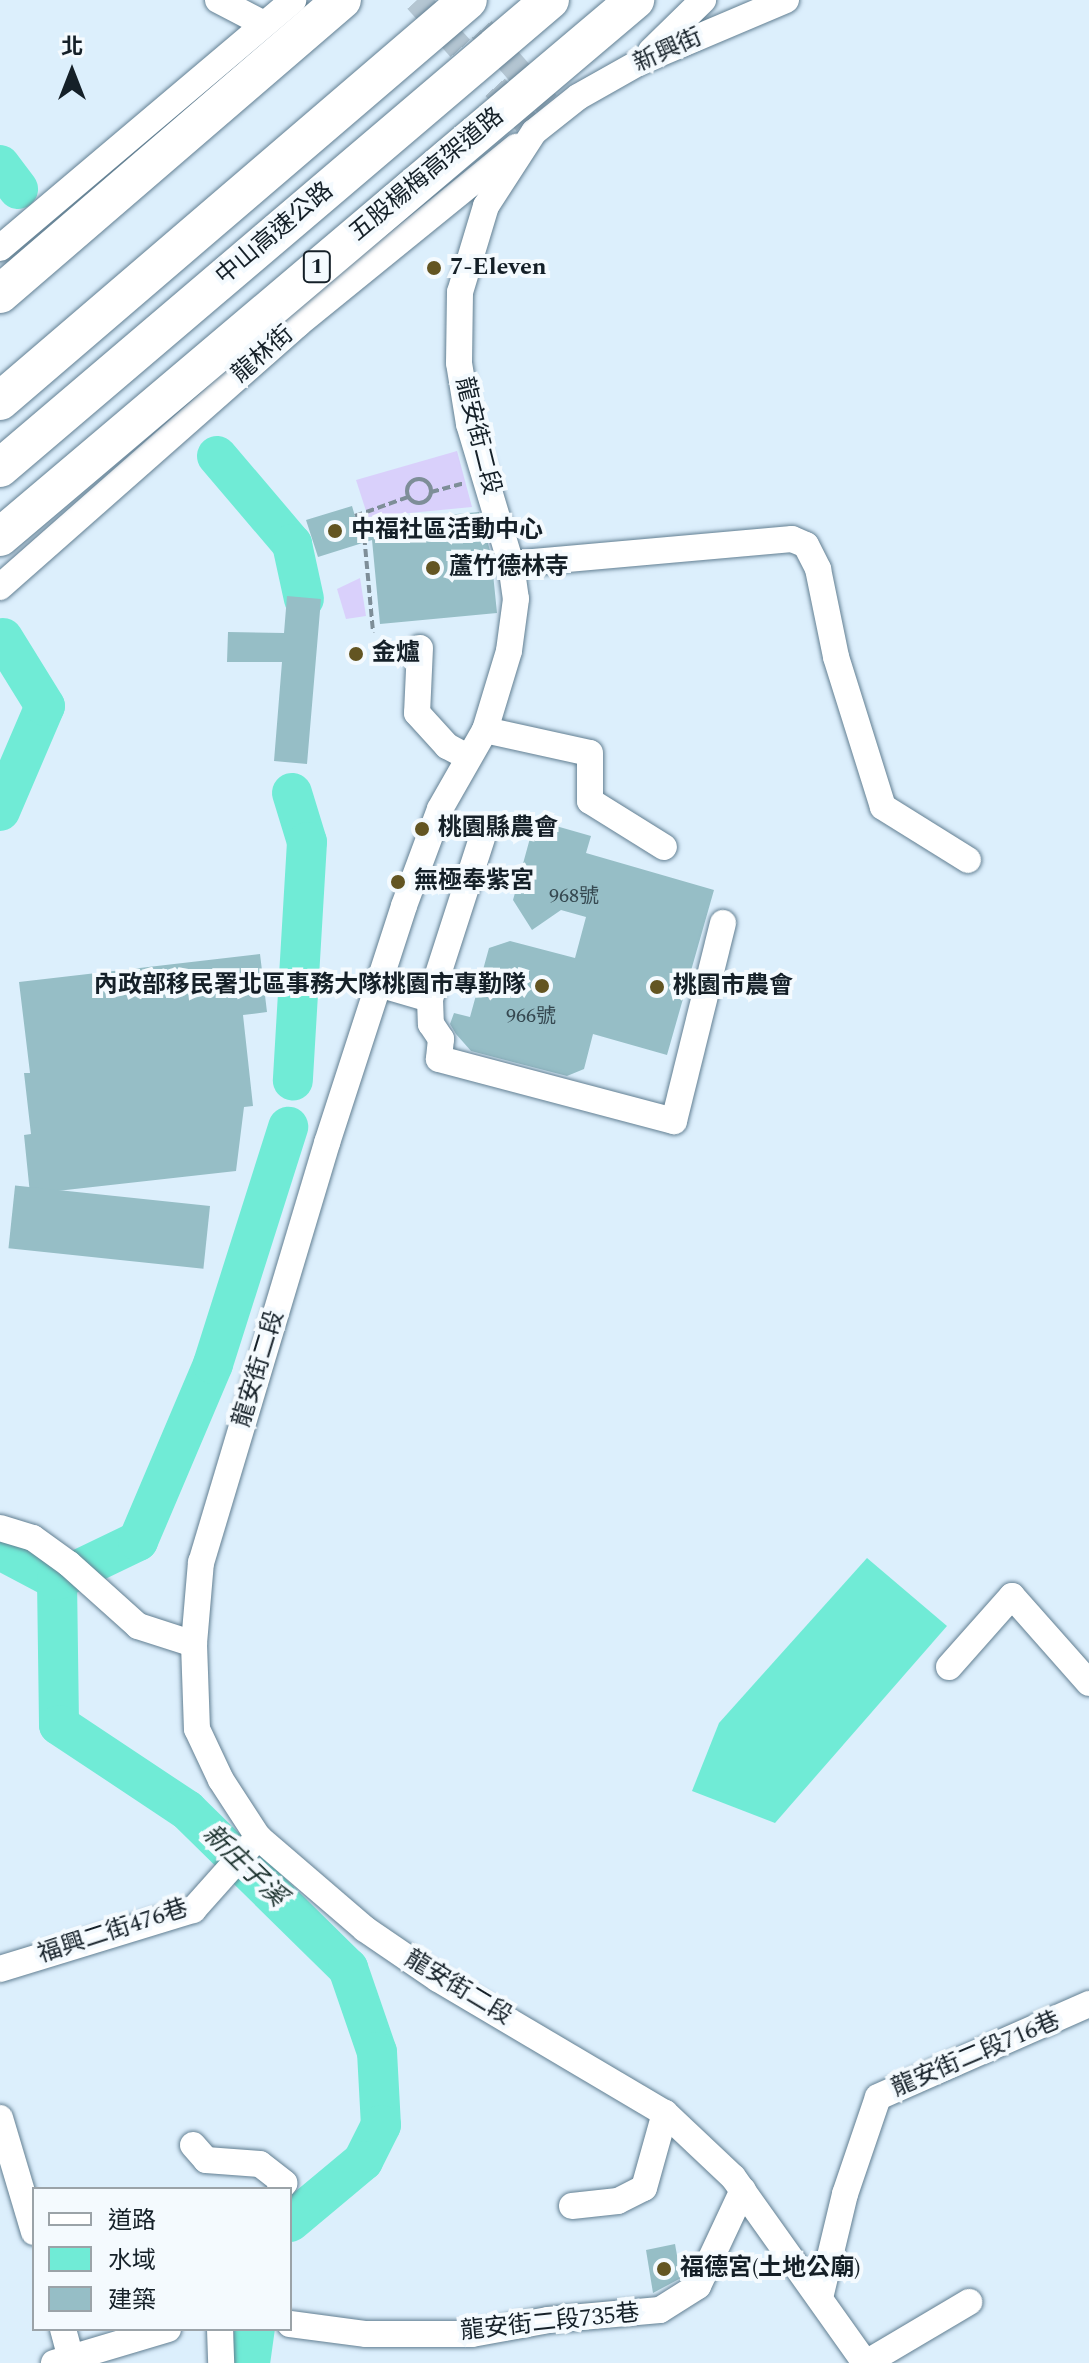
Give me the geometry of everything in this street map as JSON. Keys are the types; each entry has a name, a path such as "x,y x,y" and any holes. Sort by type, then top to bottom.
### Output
{"highway":[{"path":"0,294 342,0"},
{"path":"0,401 468,0"},
{"name":"中山高速公路","path":"0,468 550,0"},
{"name":"五股楊梅高架道路","path":"0,537 635,0"}],"street":[{"path":"218,0 264,24"},
{"path":"0,248 293,0"},
{"path":"640,62 703,0"},
{"name":"新興街","path":"552,108 640,62 786,0"},
{"name":"龍安街二段","path":"552,108 530,127 486,206 460,292 459,363 469,424 511,564 516,599 509,651 485,730 466,756 404,906 382,985 327,1143 201,1562 194,1644 197,1729 253,1842 365,1929 438,1979 665,2113 743,2190 866,2363"},
{"name":"龍林街","path":"7,581 252,364 530,127"},
{"path":"511,564 792,539 806,545 818,569 836,657 883,807 941,848 968,860"},
{"path":"420,648 417,713 447,746 466,756"},
{"path":"485,730 590,753 590,801 664,847"},
{"path":"482,838 430,999 431,1024 441,1039 439,1059 674,1121 723,923"},
{"path":"382,985 430,999"},
{"path":"4,1529 33,1538 69,1564 138,1626 194,1644"},
{"path":"949,1667 1012,1596 1089,1683"},
{"name":"福興二街476巷","path":"0,1969 193,1910 253,1842"},
{"name":"龍安街二段716巷","path":"820,2298 845,2194 878,2097 1089,2004"},
{"path":"572,2206 618,2201 644,2188 665,2113"},
{"path":"0,2118 32,2225"},
{"path":"193,2145 206,2160 260,2164 284,2183 281,2187"},
{"name":"龍安街二段735巷","path":"292,2324 366,2334 472,2334 548,2320 660,2310 698,2286 743,2190"},
{"path":"866,2363 969,2302"},
{"path":"63,2331 62,2360 161,2331"},
{"path":"220,2331 221,2363"}],"path":[{"path":"355,516 408,497 421,503 431,492 485,477"},
{"path":"408,497 414,480 426,481 431,492"},
{"path":"362,513 373,632"}],"shaded area":[{"path":"457,451 472,507 368,517 356,480"},
{"path":"360,578 366,616 346,619 337,589"}],"water":[{"path":"867,1558 947,1626 775,1823 692,1791 719,1723"}],"building":[{"name":"蘆竹德林寺","path":"352,506 357,523 479,512 491,554 497,613 380,624 372,540 318,557 306,520"},
{"path":"287,596 321,599 307,764 274,761 282,662 227,662 228,632 284,633"},
{"path":"535,820 591,836 586,853 714,890 667,1055 593,1034 584,1069 567,1076 471,1051 450,1024 454,1013 470,1017 489,948 510,941 575,958 586,917 561,910 532,930 513,900"},
{"path":"260,954 267,1012 243,1015 253,1106 244,1107 236,1171 30,1194 24,1135 31,1134 24,1073 30,1073 19,982"},
{"path":"15,1186 210,1206 203,1269 8,1248"},
{"name":"福德宮(土地公廟)","path":"675,2244 681,2278 653,2293 646,2250"}],"waterway":[{"path":"0,165 18,189"},
{"path":"217,456 292,544 304,599"},
{"name":"新庄子溪","path":"0,811 45,706 3,638"},
{"path":"292,793 307,842 293,1081"},
{"path":"57,1580 138,1541 213,1364 288,1127"},
{"name":"新庄子溪","path":"0,1550 57,1580 59,1725 187,1810 348,1968 377,2052 381,2125 363,2161 292,2220"},
{"name":"新庄子溪","path":"250,2363 255,2331"}],"tunnel":[{"path":"417,0 526,122"},
{"path":"456,0 547,104"}],"place":[{"name":"7-Eleven","path":"434,268"},
{"name":"中福社區活動中心","path":"335,531"},
{"name":"蘆竹德林寺","path":"433,568"},
{"name":"金爐","path":"356,654"},
{"name":"桃園縣農會","path":"422,829"},
{"name":"無極奉紫宮","path":"398,882"},
{"name":"內政部移民署北區事務大隊桃園市專勤隊","path":"542,986"},
{"name":"桃園市農會","path":"657,987"},
{"name":"福德宮(土地公廟)","path":"664,2269"}]}
